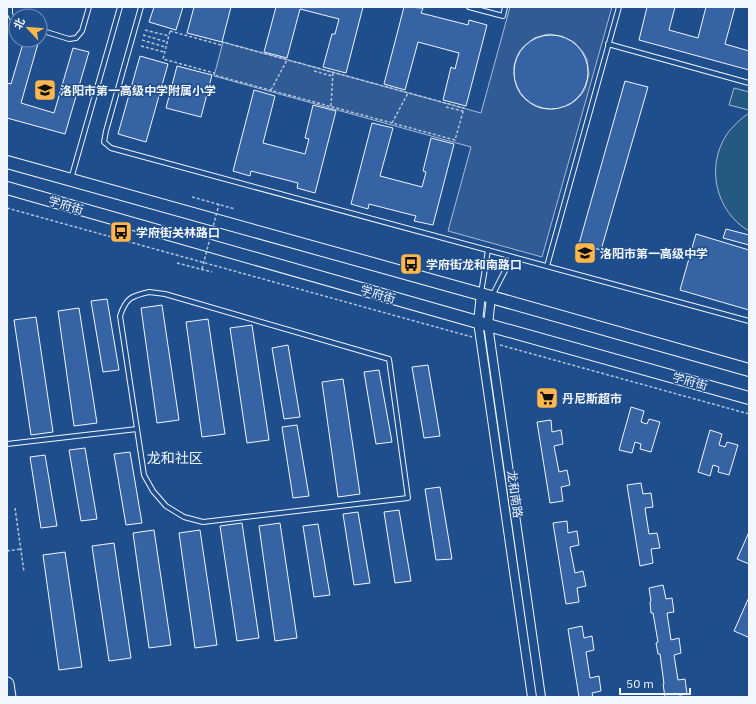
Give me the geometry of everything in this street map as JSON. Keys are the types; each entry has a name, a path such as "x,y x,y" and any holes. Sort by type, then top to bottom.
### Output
{"main road":[{"path":"7,162 486,295 749,370"},
{"name":"学府街","path":"7,188 483,324 749,398"},
{"path":"7,684 9,697"}],"street":[{"name":"龙和南路","path":"486,295 480,339 532,697"},
{"name":"龙和南路","path":"483,324 491,342 541,697"}],"lane":[{"path":"48,32 69,39 76,38 82,31 89,7"},
{"path":"71,180 120,7"},
{"path":"140,7 106,131 104,142 111,148 749,321"},
{"path":"469,7 503,16 505,7"},
{"path":"547,266 619,7"},
{"path":"608,44 749,83"},
{"path":"486,295 488,250"},
{"path":"486,295 512,257"},
{"path":"149,292 165,294 389,359 408,498 203,522 184,518 166,506 153,491 144,475 137,429 120,316 124,305 136,295 149,292"},
{"path":"7,444 137,429"}],"path":[{"path":"145,30 169,36"},
{"path":"170,31 221,45 222,42 464,108 455,140 214,75 214,72 163,59 167,42 170,31"},
{"path":"143,35 167,42"},
{"path":"142,40 166,47"},
{"path":"141,46 164,52"},
{"path":"271,90 288,60"},
{"path":"314,71 332,76"},
{"path":"331,107 333,72"},
{"path":"392,123 408,93"},
{"path":"446,107 463,111"},
{"path":"192,197 235,209"},
{"path":"202,269 219,204"},
{"path":"7,208 480,339"},
{"path":"177,263 212,272"},
{"path":"491,342 749,414"},
{"path":"15,508 24,572"},
{"path":"7,551 21,549"}],"shaded area":[{"path":"510,7 612,7 542,257 448,231 471,147 214,76 223,42 481,113","holes":["548,34 561,36 574,42 587,59 589,74 585,89 581,95 569,105 554,109 540,108 526,100 517,88 514,74 516,59 523,47 534,38"]},
{"path":"734,88 749,92 749,110 729,105"},
{"path":"749,113 749,231 738,223 722,201 717,188 716,174 720,147 727,134"}],"building":[{"path":"154,7 183,7 176,30 149,22"},
{"path":"194,7 231,7 222,42 187,33"},
{"path":"276,7 363,7 346,73 323,67 332,34 335,34 339,19 300,9 287,58 264,52"},
{"path":"404,7 423,8 421,13 468,25 469,20 487,25 466,106 443,100 451,67 455,69 459,53 418,42 405,90 384,84"},
{"path":"647,7 675,7 669,30 698,38 706,7 735,7 725,44 749,51 749,70 639,40"},
{"path":"544,35 558,35 565,37 578,45 586,58 588,72 586,86 578,99 565,107 558,109 544,109 537,107 524,99 516,86 514,79 514,65 516,58 524,45 537,37"},
{"path":"22,48 37,48 21,103 54,113 73,48 89,52 65,134 7,118 7,83 11,84"},
{"path":"140,56 168,64 146,142 118,134"},
{"path":"177,66 212,75 201,117 166,108"},
{"path":"625,81 648,87 601,250 579,244"},
{"path":"254,90 275,96 263,143 305,154 309,139 305,138 313,105 336,111 315,193 297,188 298,183 251,171 250,176 233,171"},
{"path":"372,123 393,128 380,176 422,187 426,172 423,171 431,138 454,144 433,225 414,221 416,216 369,204 368,209 351,204"},
{"path":"726,229 749,235 749,245 723,238"},
{"path":"696,234 749,250 749,310 680,290"},
{"path":"107,299 119,370 103,372 91,301"},
{"path":"162,305 179,420 157,423 141,308"},
{"path":"79,308 97,423 74,426 58,311"},
{"path":"36,317 53,432 31,435 14,320"},
{"path":"208,319 225,434 202,437 186,322"},
{"path":"252,325 269,440 247,443 230,328"},
{"path":"288,345 300,417 284,419 272,348"},
{"path":"428,365 440,436 424,438 412,367"},
{"path":"379,370 392,442 376,444 364,372"},
{"path":"343,379 360,494 338,497 322,382"},
{"path":"631,407 644,411 641,422 647,424 649,419 660,422 651,452 640,449 641,444 635,442 632,453 619,450"},
{"path":"551,420 552,432 561,430 563,444 554,446 559,472 567,470 570,485 561,487 563,501 550,503 537,422"},
{"path":"297,425 309,496 293,498 282,427"},
{"path":"710,430 722,434 719,445 725,447 727,442 738,445 729,475 718,472 719,467 713,465 710,476 698,472"},
{"path":"85,448 97,519 81,521 69,450"},
{"path":"130,452 142,523 126,525 114,454"},
{"path":"45,455 57,526 41,528 30,457"},
{"path":"641,483 643,494 651,493 653,507 645,508 649,534 657,533 660,548 651,549 653,563 640,566 627,485"},
{"path":"440,487 452,559 436,560 425,489"},
{"path":"399,510 411,581 395,583 384,512"},
{"path":"358,512 370,583 354,585 343,514"},
{"path":"567,521 568,533 577,531 579,545 570,547 575,573 583,571 586,586 577,588 579,602 566,604 553,523"},
{"path":"242,523 259,638 237,641 220,526"},
{"path":"280,523 297,638 275,641 259,526"},
{"path":"318,524 330,595 314,597 303,526"},
{"path":"154,530 171,645 149,648 133,533"},
{"path":"200,530 217,645 195,648 179,533"},
{"path":"749,532 749,564 737,559"},
{"path":"114,543 131,658 109,661 92,546"},
{"path":"65,552 82,667 59,670 43,555"},
{"path":"663,585 666,599 672,598 674,612 667,613 671,640 679,638 681,653 674,655 678,680 685,679 687,694 680,695 680,697 665,697 660,654 658,654 656,643 658,642 653,613 651,613 649,588"},
{"path":"749,597 749,634 748,637 734,631"},
{"path":"582,626 584,638 592,636 594,650 586,652 590,678 599,676 601,691 592,693 593,697 579,697 568,629"}],"place":[{"name":"洛阳市第一高级中学附属小学","path":"45,90"},
{"name":"学府街关林路口","path":"121,232"},
{"name":"洛阳市第一高级中学","path":"585,253"},
{"name":"学府街龙和南路口","path":"411,264"},
{"name":"丹尼斯超市","path":"547,398"}],"district":[{"name":"龙和社区","path":"175,458"}]}
